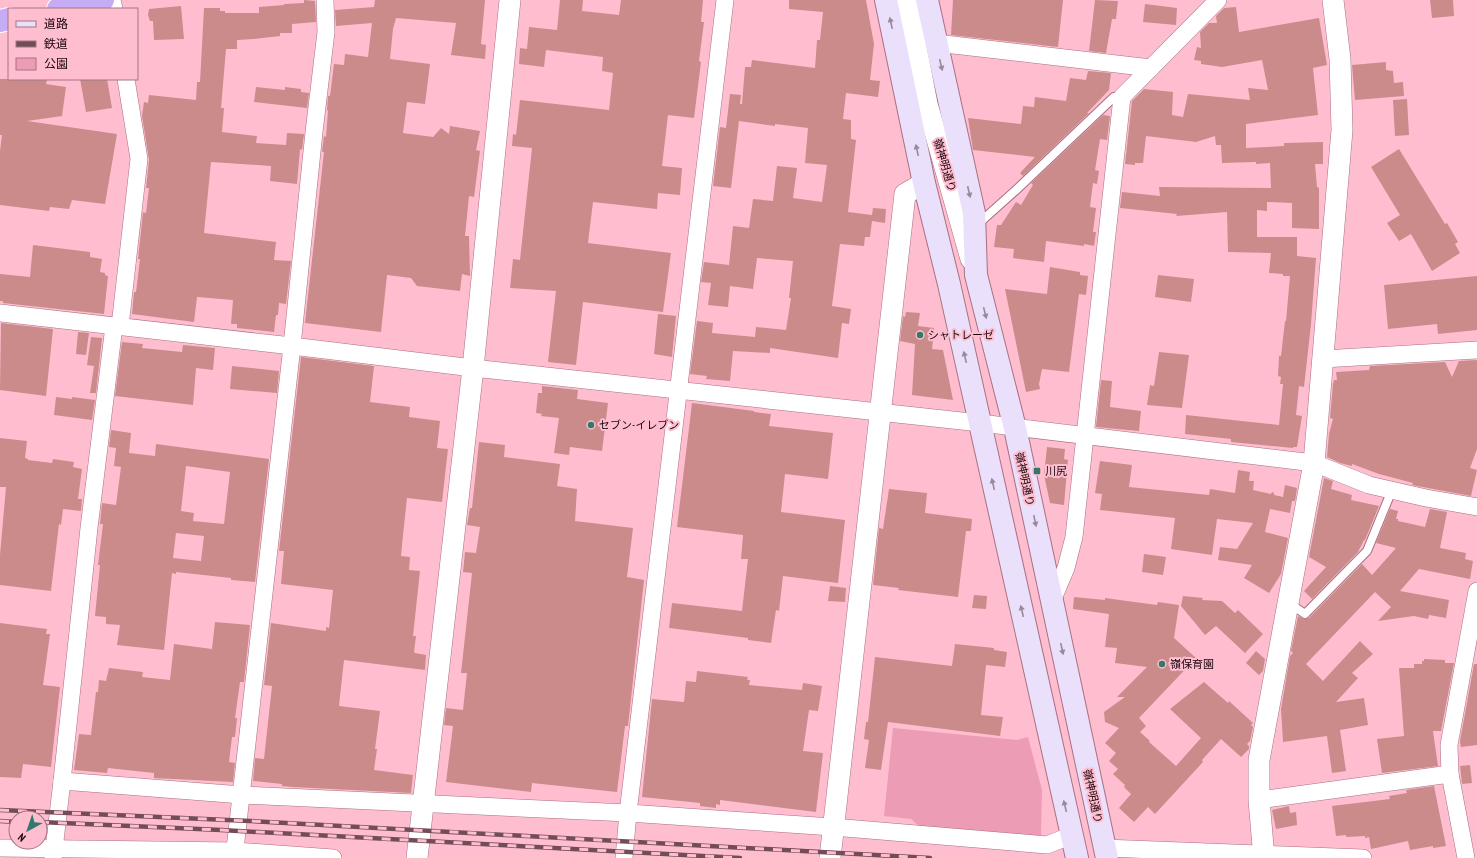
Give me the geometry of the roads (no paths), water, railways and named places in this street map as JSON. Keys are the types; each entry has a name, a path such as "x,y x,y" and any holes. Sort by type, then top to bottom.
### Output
{"highway":[{"path":"63,8 103,0"}],"main road":[{"path":"886,0 924,183 948,284"},
{"path":"927,0 974,213 976,276"},
{"name":"嶺神明通り","path":"976,276 1015,428 1106,853"},
{"name":"嶺神明通り","path":"948,284 1077,858"}],"street":[{"path":"234,855 326,32 324,0"},
{"path":"417,858 473,368 510,0"},
{"path":"624,858 628,813 725,0"},
{"name":"嶺神明通り","path":"907,0 927,104 948,284"},
{"path":"1052,601 1066,568 1074,537 1122,98 1218,0"},
{"path":"1264,856 1259,800 1259,760 1314,463 1342,130 1340,59 1333,0"},
{"path":"936,43 1151,68"},
{"path":"53,853 89,528 139,159 126,80"},
{"name":"嶺神明通り","path":"927,104 976,276"},
{"path":"830,858 905,194 924,183"},
{"path":"0,313 473,368 980,423 1084,437 1314,463 1369,485 1477,507"},
{"path":"1323,359 1477,350"},
{"path":"1466,858 1450,774 1450,744 1477,591"},
{"path":"1259,800 1450,774"},
{"path":"62,781 242,794 628,813 833,827 1047,851 1072,835"},
{"path":"0,848 53,853 234,855 333,858"},
{"path":"1106,853 1363,858"}],"lane":[{"path":"974,227 1016,190 1114,97 1122,98"},
{"path":"1288,602 1305,614 1368,551 1392,490"}],"railway":[{"path":"0,810 250,821 930,858"},
{"path":"0,821 8,822"},
{"path":"48,822 221,830 740,858"}],"place":[{"name":"シャトレーゼ","path":"920,335"},
{"name":"セブン-イレブン","path":"591,425"},
{"name":"川尻","path":"1037,471"},
{"name":"嶺保育園","path":"1162,664"}]}
